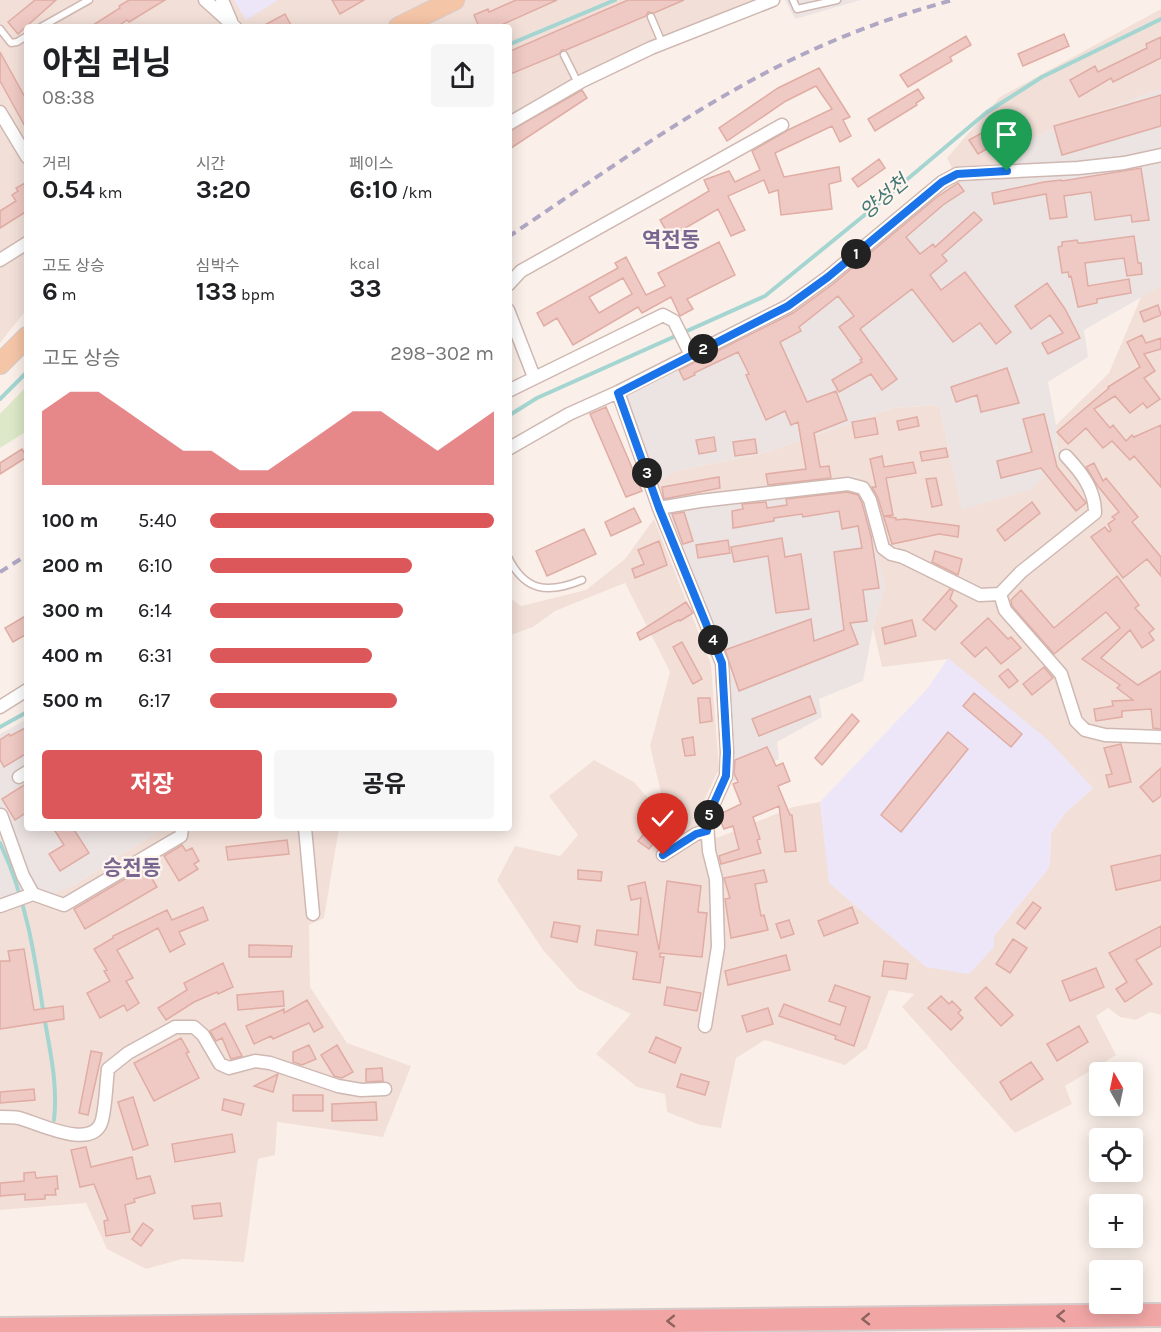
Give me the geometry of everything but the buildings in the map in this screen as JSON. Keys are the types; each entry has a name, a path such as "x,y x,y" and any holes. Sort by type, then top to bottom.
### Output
{"highway":[{"path":"0,1329 1161,1315"}],"main road":[{"path":"405,24 454,0"},
{"path":"0,364 24,340"}],"street":[{"path":"205,0 233,24"},
{"path":"222,0 233,24"},
{"path":"512,122 578,83 662,44 773,0"},
{"path":"0,112 24,152"},
{"path":"512,281 521,271 782,125"},
{"path":"512,447 569,414 618,393 689,350 788,306 828,277 942,182 957,174 1077,168 1125,163 1161,155"},
{"path":"0,260 24,245"},
{"path":"512,389 663,315 674,321 689,350"},
{"path":"512,320 534,377"},
{"path":"618,393 659,508 722,663 727,752 726,776 710,812 707,831 716,879 718,947 705,1026"},
{"path":"659,508 848,484 863,488 870,500 883,548 891,554 903,557 980,595 1000,594 1021,572 1095,513 1095,501 1085,479 1066,456"},
{"path":"1000,594 1005,610 1061,674 1076,721 1085,730 1105,735 1161,737"},
{"path":"0,707 24,692"},
{"path":"1,815 31,895"},
{"path":"0,906 31,895 64,905 181,836 182,831"},
{"path":"305,831 313,914"},
{"path":"663,855 696,834 707,831"},
{"path":"0,1117 16,1118 72,1135 84,1136 102,1122 108,1069 128,1053 175,1027 194,1027 203,1035 220,1064 229,1068 255,1061 270,1063 338,1086 361,1090 385,1089"}],"lane":[{"path":"46,24 89,0"},
{"path":"793,0 797,9 837,0"},
{"path":"651,17 662,44"},
{"path":"0,29 11,43 24,38"},
{"path":"564,55 578,83"},
{"path":"512,565 528,584 548,588 566,587 582,580"}],"shaded area":[{"path":"0,0 767,0 512,121 512,24 24,24 24,313 0,343"},
{"path":"234,0 278,0 246,20"},
{"path":"785,0 861,0 795,19"},
{"path":"1161,9 1161,89 1038,135 1000,164 952,168 947,158 1000,97"},
{"path":"1161,89 1161,286 1084,330 1088,357 1048,382 1056,425 1058,459 1032,489 962,510 939,405 894,408 764,453 676,471 656,482 624,394 788,311 952,168 1000,164 1038,135"},
{"path":"1161,286 1161,1015 1150,1012 1136,1020 1120,1017 1108,1008 1096,1016 1116,1055 1104,1062 1089,1062 1089,1071 1065,1086 1072,1104 1015,1133 902,1007 914,994 889,990 867,1048 845,1065 765,1040 736,1058 721,1128 700,1125 667,1112 665,1094 637,1087 596,1054 631,1014 578,989 543,950 497,880 515,846 560,856 578,835 549,796 594,760 634,782 653,804 662,797 650,746 670,672 625,583 555,611 533,627 512,635 512,599 521,606 586,590 625,559 654,519 711,664 719,769 698,813 700,828 717,838 793,807 820,802 830,883 994,936 1048,869 1051,833 1065,813 1093,788 948,659 882,667 873,628 885,586 761,487 660,502 656,482 676,471 764,453 894,408 939,405 962,509 1058,459 1056,425 1109,373 1141,297"},
{"path":"859,475 885,586 873,628 863,681 819,699 822,717 777,742 779,759 728,784 724,662 660,502"},
{"path":"948,658 1047,739 1093,788 1065,813 1051,833 1048,869 994,936 994,947 969,974 926,967 829,883 820,802 928,688"},
{"path":"24,721 24,831 158,831 74,885 33,902 0,907 0,734"},
{"path":"158,831 338,831 324,918 309,925 310,987 347,1043 411,1066 383,1137 277,1122 275,1155 258,1159 244,1262 182,1259 146,1269 107,1249 86,1203 0,1210 0,907 74,885"}],"green space":[{"path":"24,389 24,433 0,448 0,414"}],"waterway":[{"path":"512,43 615,0"},
{"name":"양성천","path":"512,414 537,398 765,296 987,112 1042,77 1161,19"},
{"path":"0,399 24,375"},
{"name":"양성천","path":"0,727 24,714"},
{"path":"0,843 17,885 33,950 53,1068 54,1120"}],"railway":[{"path":"512,234 660,135 754,79 851,34 902,15 953,0"},
{"path":"0,572 24,557"}],"district":[{"name":"역전동","path":"671,240"},
{"name":"승전동","path":"132,868"}],"route":[{"path":"663,855 696,834 707,831 710,812 726,776 727,752 722,663 659,508 618,393 788,306 828,277 942,182 957,174 1007,171"}]}
